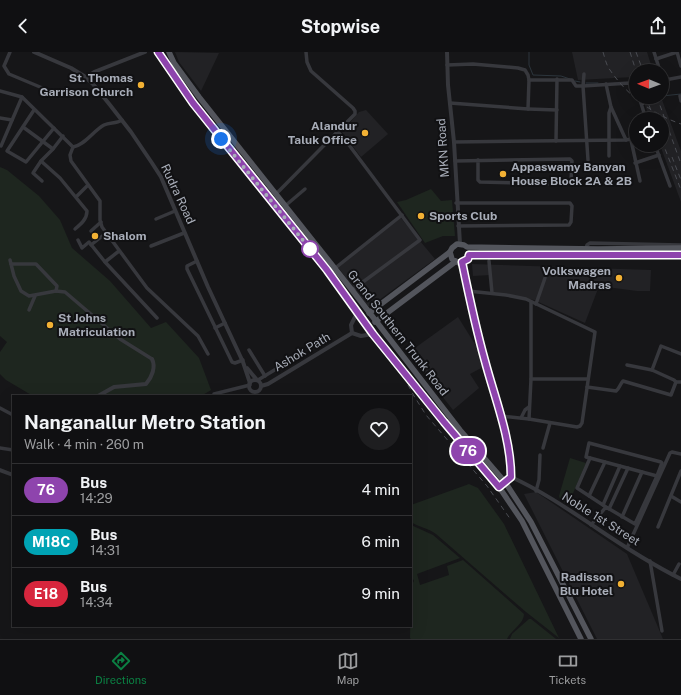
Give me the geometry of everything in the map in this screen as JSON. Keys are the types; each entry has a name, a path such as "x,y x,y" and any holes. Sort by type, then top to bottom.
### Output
{"main road":[{"name":"Grand Southern Trunk Road","path":"158,52 184,91 327,270 357,314 444,422 499,487 522,521 582,639"},
{"name":"Grand Southern Trunk Road","path":"169,52 174,63 191,86 352,290 375,322 460,430 505,482 528,516 591,639"},
{"path":"184,91 191,86"},
{"path":"369,313 450,252 454,245 460,244 467,247 681,248"},
{"path":"375,322 455,262 462,262 468,259 469,255 467,247"},
{"path":"584,255 585,248"},
{"path":"450,252 450,256 455,262"},
{"path":"469,255 681,254"},
{"path":"499,487 505,482"},
{"path":"522,521 528,516"}],"street":[{"path":"10,52 4,66 9,74 52,92"},
{"name":"Rudra Road","path":"34,52 71,68 86,78 122,120 157,170 184,233 243,361 250,385"},
{"path":"86,78 94,72 145,52"},
{"path":"276,194 352,117 355,111 311,70 307,62 306,52"},
{"name":"MKN Road","path":"447,52 454,142 456,203 460,244"},
{"path":"654,52 658,64"},
{"path":"656,59 677,52 681,66"},
{"path":"447,65 473,64 525,70 529,80 528,109"},
{"path":"584,74 588,160"},
{"path":"669,79 681,77"},
{"path":"556,141 557,79"},
{"path":"529,80 572,80 576,86 629,83"},
{"path":"454,142 626,140 611,107 606,84"},
{"path":"0,91 22,97 63,136 72,147"},
{"path":"680,96 681,101"},
{"path":"1,146 22,97"},
{"path":"450,103 556,110"},
{"path":"609,156 609,113 611,107"},
{"path":"34,110 7,151 26,162 54,128"},
{"path":"0,118 12,120"},
{"path":"72,147 78,145 103,126 117,123 122,120"},
{"path":"23,127 53,149"},
{"path":"337,132 349,145 420,240 352,290"},
{"path":"42,181 33,172 63,136"},
{"path":"72,147 70,155 71,160 100,201 101,222 106,233 147,288 198,336 208,354"},
{"path":"633,152 640,181"},
{"path":"635,163 659,154 670,186"},
{"path":"454,161 478,160 570,159 572,161 571,181 568,184 480,182 478,180 478,160"},
{"path":"42,162 60,178 87,211 87,215 84,220 75,229"},
{"path":"76,197 88,185"},
{"path":"285,206 306,189"},
{"path":"456,203 571,204 571,222 569,225 458,226"},
{"path":"156,219 175,211"},
{"path":"334,268 402,215"},
{"path":"91,231 101,222"},
{"path":"91,246 106,233"},
{"path":"151,246 184,233"},
{"path":"78,240 82,248 89,242 105,262 157,318"},
{"path":"585,248 590,243 681,245"},
{"path":"105,262 119,251"},
{"path":"197,261 187,266 187,269 232,362 235,363 243,361"},
{"path":"489,261 492,294"},
{"path":"56,291 57,286 36,264 11,262 14,276 21,290 29,296 56,291 65,292 120,339 152,359 154,363 152,372 146,384 116,386 100,395"},
{"path":"462,262 484,360 501,416 509,453 511,477 505,482"},
{"path":"536,304 545,278"},
{"path":"468,291 522,298 595,332 582,423 580,426 577,427 501,416"},
{"path":"28,310 35,296"},
{"path":"528,419 531,379 531,302"},
{"path":"357,314 351,325 352,333 361,336 373,334"},
{"path":"215,328 225,323"},
{"name":"Ashok Path","path":"261,386 268,384 352,333"},
{"path":"652,370 661,346 681,354"},
{"path":"249,350 265,376"},
{"path":"214,395 250,385 254,380 265,376 291,360"},
{"name":"Rudra Road","path":"243,361 257,380"},
{"path":"627,365 652,370 676,382 681,382"},
{"path":"531,379 588,379"},
{"path":"252,395 259,390 261,386 257,380"},
{"path":"587,387 616,391 620,389 623,381 671,395 676,382"},
{"path":"250,385 252,391 256,392"},
{"path":"250,385 250,395"},
{"path":"521,418 525,410 529,407"},
{"path":"0,408 12,414"},
{"path":"542,448 550,423"},
{"path":"590,458 577,488 634,524 657,476 662,462 589,443 586,457 590,458 620,466 628,468 657,476"},
{"path":"0,448 12,450"},
{"path":"627,548 670,453 681,454"},
{"path":"536,491 539,480 540,455"},
{"path":"589,496 605,462"},
{"path":"606,507 620,466"},
{"path":"591,525 606,507 628,468"},
{"path":"0,470 12,475"},
{"path":"658,527 681,471"},
{"path":"622,517 642,472"},
{"name":"Noble 1st Street","path":"511,477 681,580"},
{"path":"670,496 681,502"},
{"path":"650,561 662,631"},
{"path":"673,575 678,564"}],"shaded area":[{"path":"175,52 219,53 201,91 179,62"},
{"path":"572,52 647,52 651,64 629,64 629,77 578,80"},
{"path":"645,104 664,104 667,112 647,112"},
{"name":"Alandur Taluk Office","path":"366,110 388,134 361,157 342,132 359,112"},
{"path":"669,119 681,151 681,202 663,152 669,152"},
{"path":"0,167 7,170 39,196 60,220 72,248 110,281 151,328 166,322 199,358 211,390 203,395 31,395 6,380 0,374 0,352 7,342 0,336"},
{"path":"431,189 441,201 452,200 455,236 443,236 425,243 397,202 406,200"},
{"path":"400,217 435,259 371,306 368,306 337,266"},
{"path":"472,264 651,270 650,291 637,291 599,286 585,323 534,300 492,292 491,275 473,276"},
{"path":"458,317 483,357 485,366 470,374 479,388 453,410 408,353"},
{"path":"570,458 586,463 568,505 560,499 559,496"},
{"path":"469,484 478,488 504,524 559,638 526,612 436,534 412,522 412,505"},
{"path":"536,492 627,554 663,639 597,639 524,494"},
{"path":"412,525 433,535 460,558 417,574 420,585 449,575 447,566 463,560 524,614 522,621 507,639 411,639 412,584 414,581 412,577"},
{"path":"529,619 556,639 510,639 512,634"}],"waterway":[{"path":"529,52 529,65 533,75 561,76 570,79"},
{"path":"575,81 580,82"},
{"path":"586,83 598,83"},
{"path":"669,95 681,94"}],"railway":[{"path":"163,52 180,80 381,338 426,415 487,486 511,520"},
{"path":"603,52 609,68 624,88 650,109 681,124"},
{"path":"630,52 634,64"},
{"path":"636,52 640,64"},
{"path":"649,104 651,112"},
{"path":"660,104 681,164"},
{"path":"666,152 681,190"},
{"path":"672,157 681,180"}],"bus line":[{"name":"76","path":"158,52 193,103 327,270 373,334 499,487 511,477 509,453 501,416 484,360 473,316 462,262 468,259 469,255 681,255"}],"place":[{"name":"St. Thomas Garrison Church","path":"141,85"},
{"name":"Alandur Taluk Office","path":"365,133"},
{"name":"Appaswamy Banyan House Block 2A & 2B","path":"503,174"},
{"name":"Sports Club","path":"421,216"},
{"name":"Shalom","path":"95,236"},
{"name":"Volkswagen Madras","path":"619,278"},
{"name":"St Johns Matriculation","path":"50,325"},
{"name":"Radisson Blu Hotel","path":"621,584"}],"route":[{"path":"221,139 310,249"}]}
